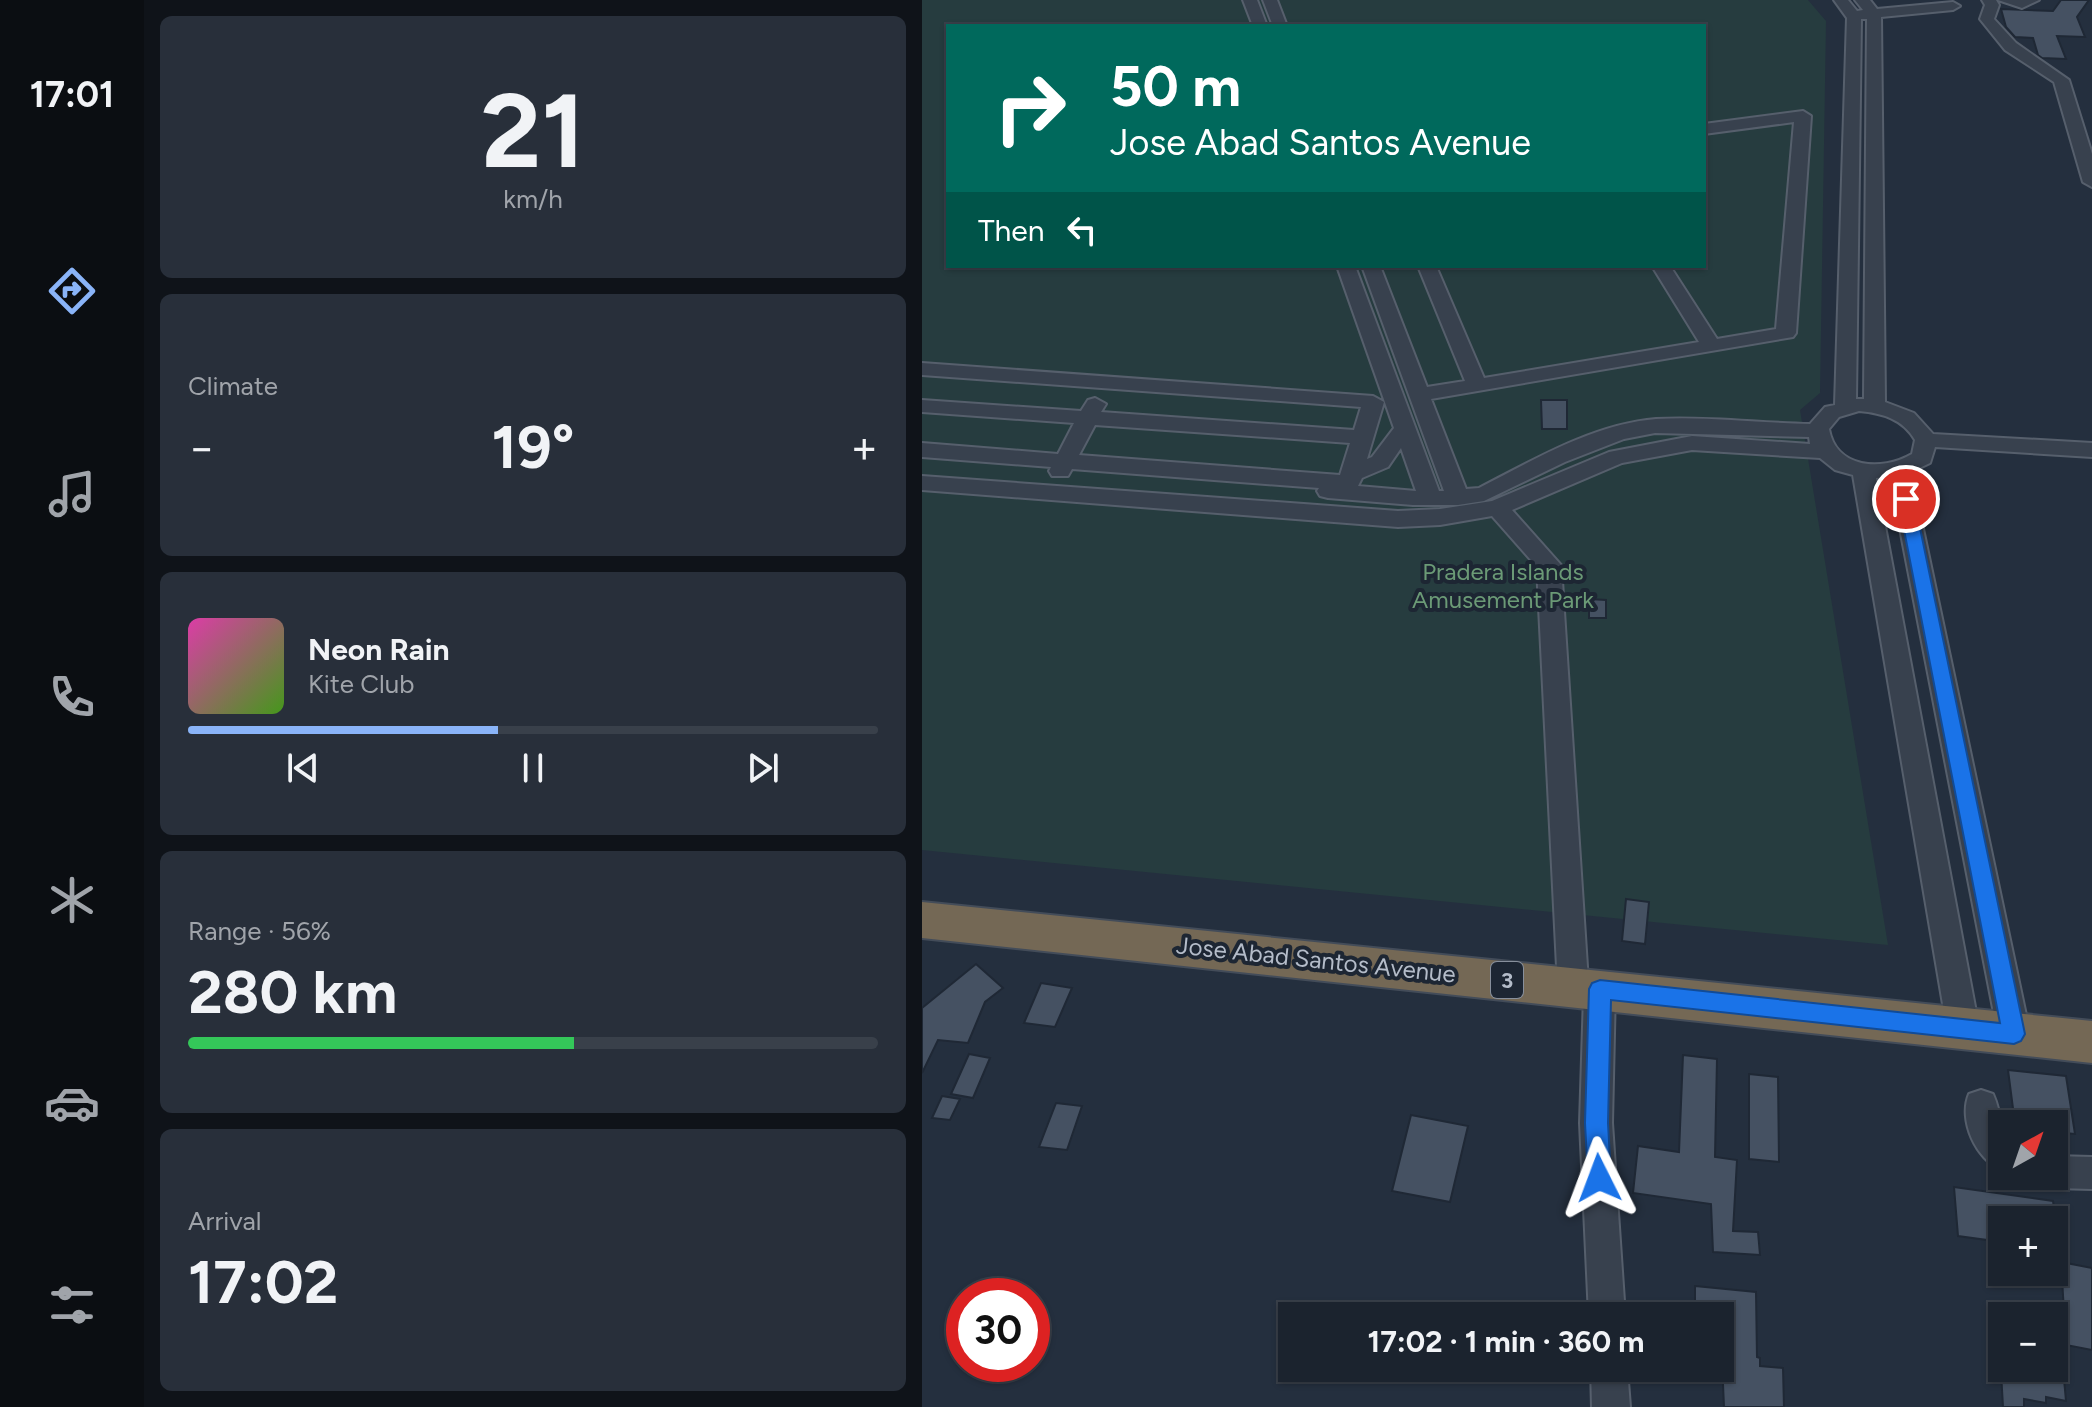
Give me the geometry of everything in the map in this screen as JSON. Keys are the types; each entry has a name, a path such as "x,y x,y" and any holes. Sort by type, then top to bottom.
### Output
{"highway":[{"name":"Jose Abad Santos Avenue","path":"922,920 2092,1042"}],"street":[{"path":"1250,0 1259,24"},
{"path":"1270,0 1279,24"},
{"path":"2005,0 2017,4 2032,0"},
{"path":"1857,7 1992,5 1987,19 1993,31 2020,55 2061,80 2092,182"},
{"path":"1857,7 1874,406"},
{"path":"1845,407 1854,18 1857,7"},
{"path":"1419,395 1786,333 1803,116 1706,129"},
{"path":"1347,268 1430,498"},
{"path":"1372,268 1458,498"},
{"path":"1428,268 1477,385"},
{"path":"1662,268 1712,346"},
{"path":"923,371 969,373 1014,376 1373,402 1349,483 1312,457 1171,447 1111,465 1063,466 1010,457 922,449 969,373"},
{"path":"968,454 1014,376"},
{"path":"1010,457 1054,379"},
{"path":"1063,466 1106,383"},
{"path":"1111,465 1148,386"},
{"path":"1171,447 1196,389"},
{"path":"1212,450 1235,392"},
{"path":"1256,453 1278,395"},
{"path":"1312,457 1331,399"},
{"path":"922,406 1131,421 1171,447 1212,450 1312,457 1362,437"},
{"path":"922,461 1063,466 1458,498 1484,494 1557,457 1618,434 1655,426 1822,442 1847,465 1863,470 1900,470 1922,458 1926,440 1914,422 1889,409 1874,406 1845,407 1823,419 1822,442"},
{"path":"1352,474 1380,462 1405,428"},
{"path":"1926,440 2092,450"},
{"path":"922,483 1398,519 1440,517 1497,508 1617,457 1672,446 1692,443 1822,442"},
{"path":"1863,470 1963,1028"},
{"path":"1900,470 2014,1034"},
{"path":"1497,508 1549,565 1587,988 1606,1302"},
{"path":"1929,825 1972,826"},
{"path":"1981,1105 1988,1135"},
{"path":"2068,1172 2092,1173"},
{"path":"1610,1382 1611,1407"}],"green space":[{"name":"Pradera Islands Amusement Park","path":"922,0 1808,0 1826,21 1820,393 1800,410 1888,945 922,850"}],"building":[{"path":"2061,0 2089,0 2077,17 2085,37 2057,36 2066,59 2042,58 2038,55 2033,38 2015,37 2006,27 2001,9 2053,11"},
{"path":"1541,400 1567,400 1567,429 1542,429"},
{"path":"1589,599 1606,600 1606,618 1589,618"},
{"path":"1626,899 1649,902 1645,944 1622,941"},
{"path":"976,964 1003,988 985,1002 968,1043 938,1040 922,1073 922,1008"},
{"path":"1041,983 1072,988 1055,1027 1024,1023"},
{"path":"969,1054 990,1058 973,1098 951,1094"},
{"path":"1683,1055 1717,1059 1715,1157 1737,1160 1733,1231 1758,1232 1760,1255 1713,1252 1711,1204 1633,1193 1638,1146 1679,1152"},
{"path":"2008,1070 2066,1076 2075,1134 2068,1133 2068,1110 2013,1110"},
{"path":"1749,1074 1778,1077 1779,1162 1749,1159"},
{"path":"942,1096 960,1099 950,1120 932,1118"},
{"path":"1056,1103 1082,1106 1067,1150 1039,1147"},
{"path":"1411,1115 1468,1126 1450,1202 1392,1191"},
{"path":"1954,1187 2053,1201 2054,1206 1988,1206 1988,1240 1958,1236"},
{"path":"2068,1263 2092,1268 2092,1350 2068,1345 2068,1302 2063,1302 2062,1286 2068,1286"},
{"path":"1695,1286 1756,1292 1757,1357 1760,1358 1760,1366 1783,1368 1784,1407 1724,1407 1723,1382 1734,1382 1734,1302 1695,1302"},
{"path":"2002,1382 2064,1382 2066,1401 2046,1397 2046,1403 2024,1399 2024,1407 2003,1407"}],"route":[{"path":"1599,1178 1596,1123 1600,989 2014,1034 1906,499"}]}
